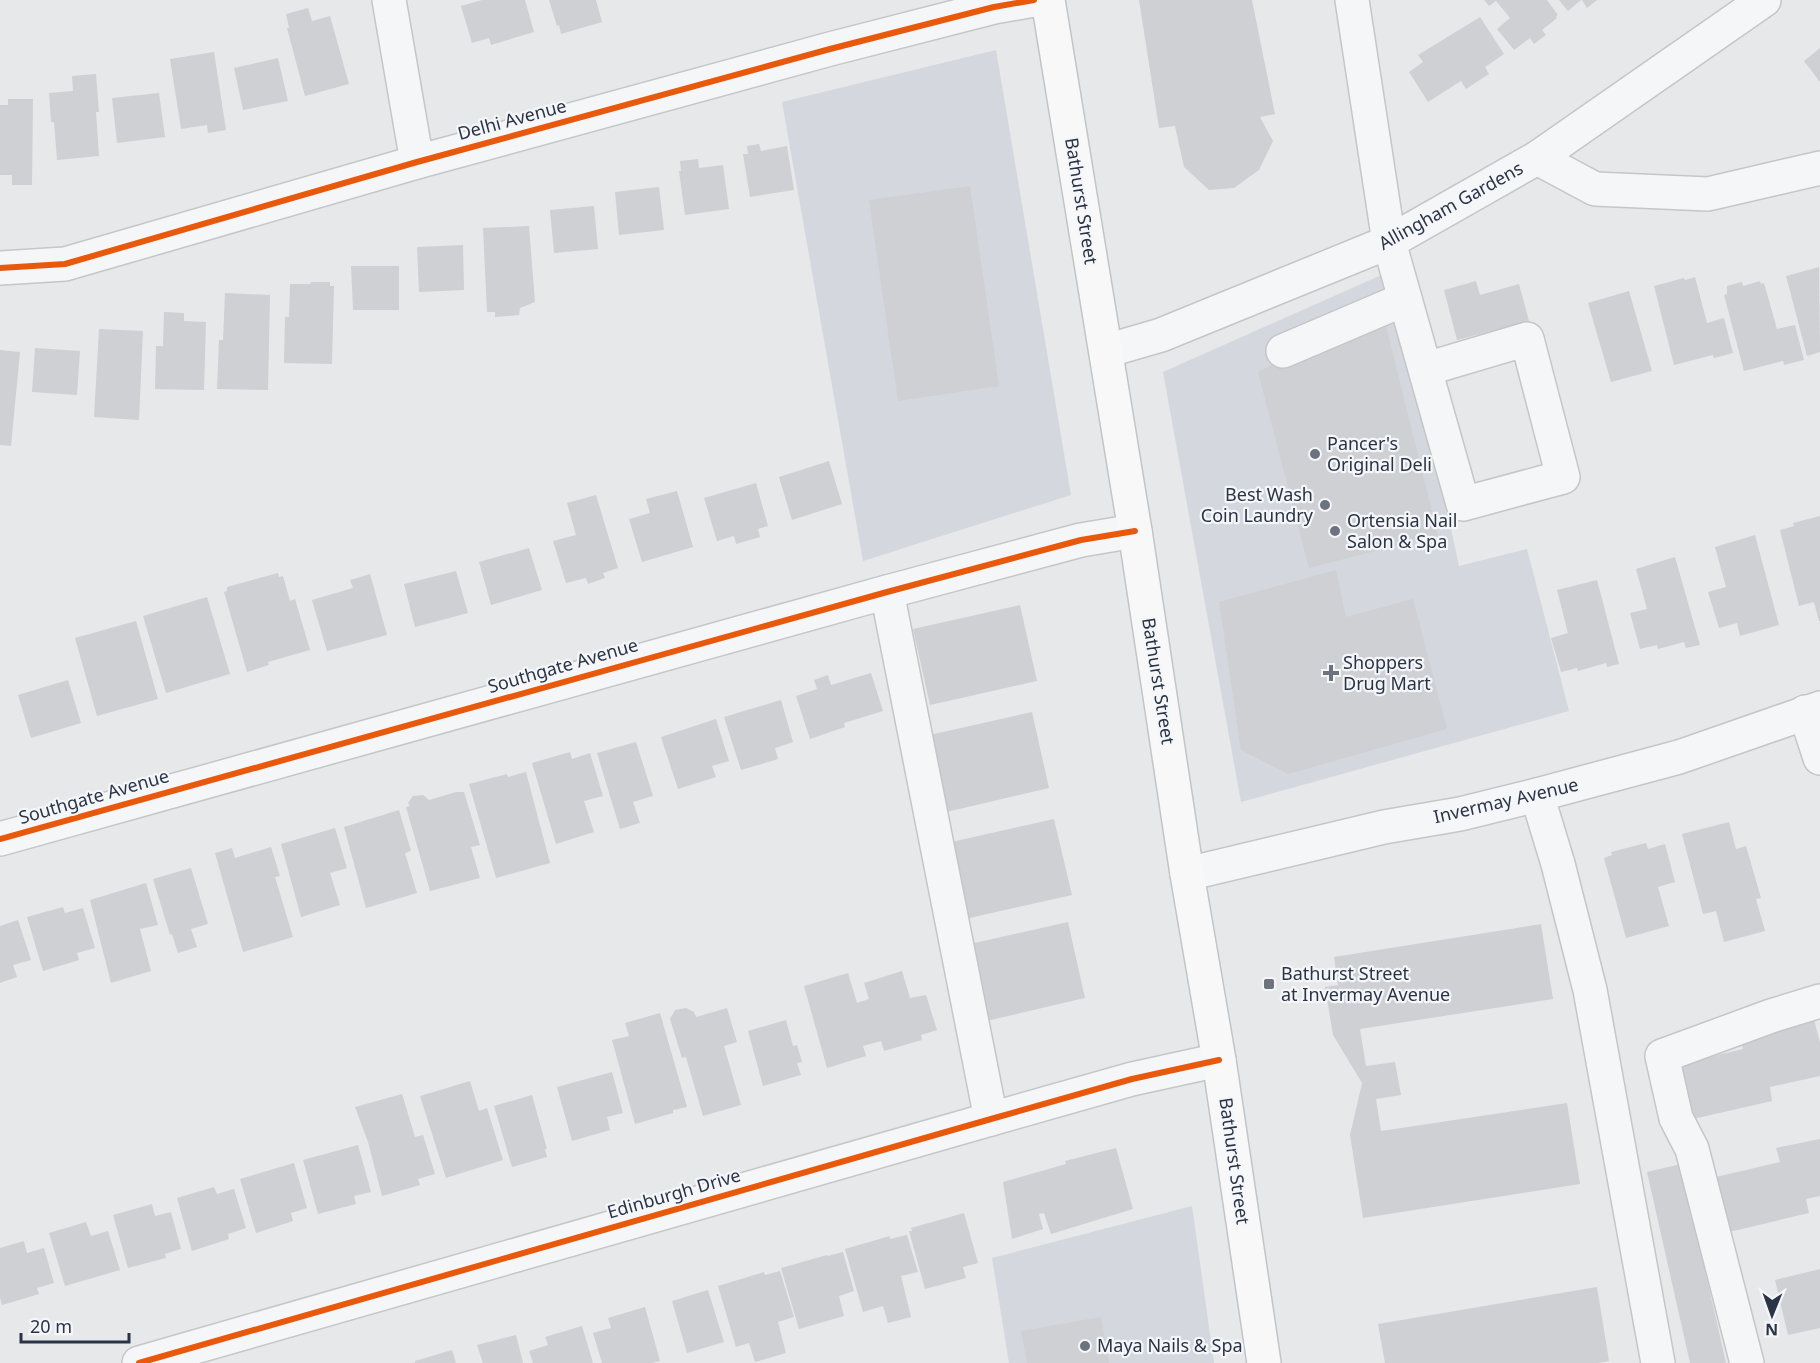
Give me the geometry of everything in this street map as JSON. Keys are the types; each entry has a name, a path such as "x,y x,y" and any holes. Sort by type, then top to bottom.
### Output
{"main road":[{"name":"Bathurst Street","path":"1048,0 1135,531 1187,874 1219,1060 1264,1363"}],"street":[{"path":"389,0 417,162"},
{"name":"Delhi Avenue","path":"0,268 65,264 417,162 830,49 994,7 1034,0"},
{"path":"1352,0 1389,242 1463,504 1563,477 1527,339 1426,369"},
{"name":"Allingham Gardens","path":"1106,351 1161,335 1389,242 1537,158 1764,0"},
{"path":"1537,158 1595,189 1708,194 1820,168"},
{"path":"1283,351 1405,299"},
{"name":"Southgate Avenue","path":"0,839 887,592 1081,540 1135,531"},
{"path":"887,592 991,1119"},
{"path":"1813,710 1820,758"},
{"name":"Invermay Avenue","path":"1187,874 1384,827 1460,814 1537,795 1679,757 1813,710"},
{"path":"1537,795 1590,990 1658,1363"},
{"path":"1748,1363 1692,1149 1676,1118 1662,1056 1771,1016 1820,1001"},
{"name":"Edinburgh Drive","path":"139,1363 1132,1079 1219,1060"}],"shaded area":[{"path":"996,50 1071,495 863,561 782,102"},
{"path":"1395,269 1459,566 1527,549 1569,711 1241,802 1163,372"},
{"path":"1192,1206 1214,1363 1009,1363 992,1258"}],"building":[{"path":"482,0 525,0 534,32 491,45 489,38 472,43 461,6"},
{"path":"549,0 596,0 602,22 561,34"},
{"path":"1139,0 1252,0 1275,114 1260,117 1273,141 1259,170 1234,188 1209,190 1184,167 1175,126 1159,128"},
{"path":"1484,0 1547,0 1558,15 1542,30 1546,35 1534,44 1530,38 1514,50 1497,29 1510,18 1496,1 1489,6"},
{"path":"1559,0 1581,0 1568,11"},
{"path":"1582,0 1597,0 1587,8"},
{"path":"308,8 312,21 330,16 349,84 305,96 287,28 289,28 286,14"},
{"path":"1480,17 1504,54 1485,67 1489,74 1466,89 1461,81 1428,102 1409,72 1423,62 1418,55"},
{"path":"1820,48 1820,82 1804,61"},
{"path":"214,52 226,130 208,133 207,125 181,129 170,59"},
{"path":"278,58 288,101 243,110 234,68"},
{"path":"96,74 99,156 57,160 49,93 73,91 72,76"},
{"path":"159,93 165,137 117,143 112,98"},
{"path":"8,99 33,99 32,185 12,185 12,175 0,175 0,105 8,105"},
{"path":"759,144 761,151 787,146 794,190 750,197 743,154 748,154 747,146"},
{"path":"698,159 699,168 723,165 729,209 685,215 679,171 681,171 680,161"},
{"path":"970,186 999,386 898,401 869,200"},
{"path":"659,187 664,230 619,235 615,192"},
{"path":"594,206 598,249 554,253 550,210"},
{"path":"529,226 535,302 520,308 519,315 495,317 495,312 487,312 483,228"},
{"path":"463,245 464,290 419,292 417,247"},
{"path":"351,266 399,266 399,310 353,310"},
{"path":"1819,267 1820,352 1807,356 1786,276"},
{"path":"1695,277 1707,323 1724,318 1733,353 1714,358 1713,355 1674,365 1654,286"},
{"path":"1476,281 1480,295 1519,284 1529,321 1457,340 1444,290"},
{"path":"1760,281 1761,284 1764,283 1777,329 1795,325 1804,360 1784,365 1783,361 1744,371 1724,295 1727,294 1727,286 1742,282 1743,286"},
{"path":"311,282 330,282 330,286 334,286 332,364 284,363 285,317 289,317 290,284 310,284"},
{"path":"1629,291 1652,371 1611,382 1588,303"},
{"path":"225,293 270,295 268,390 217,389 219,340 223,340"},
{"path":"164,312 184,313 184,321 206,322 204,390 155,389 156,346 163,346"},
{"path":"1385,322 1438,535 1309,568 1258,372 1324,339"},
{"path":"99,329 143,331 139,420 94,417"},
{"path":"35,348 80,351 77,395 32,392"},
{"path":"0,350 20,352 11,446 0,445"},
{"path":"829,461 842,504 792,520 779,477"},
{"path":"756,483 768,526 758,529 760,537 736,544 734,536 717,541 704,498"},
{"path":"677,491 693,547 642,562 629,519 650,513 646,499"},
{"path":"596,495 618,568 603,573 605,578 588,584 586,578 566,583 553,541 576,535 567,503"},
{"path":"1820,516 1819,621 1814,602 1799,606 1780,530 1794,526 1793,523"},
{"path":"1755,535 1779,625 1740,636 1737,623 1719,628 1708,592 1726,587 1715,547"},
{"path":"529,548 542,590 491,605 479,562"},
{"path":"1675,557 1700,645 1686,648 1684,642 1658,649 1657,645 1640,649 1630,613 1647,609 1636,569"},
{"name":"Shoppers Drug Mart","path":"1336,570 1346,617 1413,599 1447,729 1288,774 1241,750 1219,602"},
{"path":"456,571 468,613 415,627 404,584"},
{"path":"278,573 279,577 283,576 290,601 295,599 310,650 268,662 269,665 247,672 224,592 227,591 227,587"},
{"path":"370,574 387,635 327,651 312,600 353,588 350,580"},
{"path":"1597,580 1619,664 1607,667 1606,663 1578,671 1577,668 1561,672 1551,638 1568,633 1557,590"},
{"path":"207,597 230,674 166,693 143,616"},
{"path":"1020,605 1037,681 930,705 913,629"},
{"path":"136,621 158,699 97,716 75,638"},
{"path":"871,673 883,711 844,723 845,727 810,739 796,696 817,689 814,680 828,675 831,685"},
{"path":"68,680 81,723 31,738 18,695"},
{"path":"781,700 793,742 775,748 778,759 741,770 724,717"},
{"path":"1032,712 1049,788 942,813 925,736"},
{"path":"716,719 729,761 712,766 716,777 678,789 661,737"},
{"path":"636,742 653,796 633,802 640,823 620,829 597,753"},
{"path":"570,752 572,759 590,753 603,796 584,801 594,832 556,844 532,763"},
{"path":"526,772 550,863 496,878 469,784 507,774 508,777"},
{"path":"464,792 480,845 471,847 480,878 430,891 406,807 410,806 408,803 413,796 423,795 429,800"},
{"path":"399,810 411,851 405,853 417,893 366,908 344,827"},
{"path":"1054,819 1072,895 965,919 947,843"},
{"path":"1729,822 1736,849 1746,846 1761,898 1756,899 1765,931 1724,942 1716,911 1703,914 1682,834"},
{"path":"335,828 347,868 330,873 340,905 301,917 281,844"},
{"path":"1646,843 1648,849 1665,844 1675,882 1658,887 1669,926 1626,938 1604,858 1612,855 1611,852"},
{"path":"271,847 280,876 275,877 293,937 243,952 215,853 232,848 235,858"},
{"path":"191,868 208,924 191,929 197,947 178,953 172,934 170,935 153,879"},
{"path":"146,883 158,925 140,929 151,971 111,983 90,900"},
{"path":"63,907 65,913 83,908 95,948 77,953 79,960 43,971 27,917"},
{"path":"18,920 31,960 13,965 17,977 0,983 0,926"},
{"path":"1068,922 1085,998 978,1023 961,946"},
{"path":"1541,924 1553,999 1360,1029 1366,1066 1395,1062 1401,1095 1376,1099 1381,1131 1567,1103 1580,1184 1363,1218 1350,1135 1362,1083 1333,1035 1325,987 1338,985 1334,957"},
{"path":"902,971 910,998 926,995 937,1030 921,1035 922,1040 884,1051 881,1041 863,1046 866,1056 827,1068 804,986 848,973 857,1003 869,999 864,983"},
{"path":"686,1008 694,1012 696,1017 727,1008 737,1042 724,1046 741,1105 703,1116 686,1057 682,1058 670,1019 675,1010"},
{"path":"660,1013 687,1107 635,1124 612,1040 629,1036 625,1023"},
{"path":"1814,1019 1820,1043 1820,1076 1770,1087 1772,1101 1693,1119 1680,1064 1743,1049 1740,1036"},
{"path":"786,1020 793,1046 797,1045 802,1062 797,1063 801,1075 763,1086 748,1031"},
{"path":"612,1072 623,1113 607,1117 610,1130 572,1141 557,1087"},
{"path":"470,1081 479,1111 487,1108 503,1160 446,1178 420,1096"},
{"path":"402,1094 415,1137 423,1135 435,1174 418,1179 420,1185 382,1196 368,1142 355,1107"},
{"path":"532,1095 547,1149 545,1149 547,1157 512,1167 494,1106"},
{"path":"1820,1139 1820,1196 1806,1199 1809,1213 1729,1232 1716,1177 1780,1162 1776,1148"},
{"path":"358,1145 371,1192 354,1196 356,1204 318,1214 303,1160"},
{"path":"1116,1148 1133,1209 1051,1234 1044,1213 1039,1214 1043,1229 1012,1239 1003,1182 1066,1164 1065,1161"},
{"path":"294,1163 307,1208 291,1213 293,1221 256,1233 240,1179"},
{"path":"1681,1164 1726,1363 1690,1363 1647,1172"},
{"path":"214,1187 217,1194 234,1189 246,1228 228,1234 229,1239 192,1251 177,1198"},
{"path":"152,1204 155,1216 171,1212 181,1249 165,1254 166,1258 128,1268 113,1215"},
{"path":"964,1213 978,1263 963,1267 966,1278 925,1289 909,1231 912,1231 911,1228"},
{"path":"86,1222 91,1236 108,1231 120,1270 65,1286 49,1233"},
{"path":"907,1235 918,1272 901,1276 911,1317 888,1323 883,1306 863,1312 845,1249 890,1236 890,1239"},
{"path":"24,1241 27,1253 44,1248 54,1283 37,1288 39,1294 2,1305 0,1248"},
{"path":"843,1252 854,1291 839,1296 844,1316 799,1329 781,1268"},
{"path":"1820,1269 1820,1328 1788,1335 1775,1280"},
{"path":"780,1271 794,1317 778,1322 786,1353 755,1362 749,1343 736,1347 718,1286 764,1272 765,1275"},
{"path":"1597,1287 1609,1361 1597,1363 1385,1363 1378,1324"},
{"path":"708,1290 724,1342 687,1353 672,1301"},
{"path":"645,1307 660,1361 602,1363 593,1333 611,1328 608,1318"},
{"path":"1101,1317 1109,1363 1027,1363 1021,1331"},
{"path":"582,1326 593,1363 533,1363 529,1351 548,1345 545,1337"},
{"path":"516,1335 523,1363 483,1363 477,1345"},
{"path":"452,1350 456,1363 415,1363 415,1361"}],"cycle path":[{"path":"0,268 65,264 417,162 830,49 994,7 1034,0"},
{"path":"0,839 887,592 1081,540 1135,531"},
{"path":"139,1363 1132,1079 1219,1060"}],"place":[{"name":"Pancer's Original Deli","path":"1315,454"},
{"name":"Best Wash Coin Laundry","path":"1325,505"},
{"name":"Ortensia Nail Salon & Spa","path":"1335,531"},
{"name":"Shoppers Drug Mart","path":"1331,673"},
{"name":"Bathurst Street at Invermay Avenue","path":"1269,984"},
{"name":"Maya Nails & Spa","path":"1085,1346"}]}
